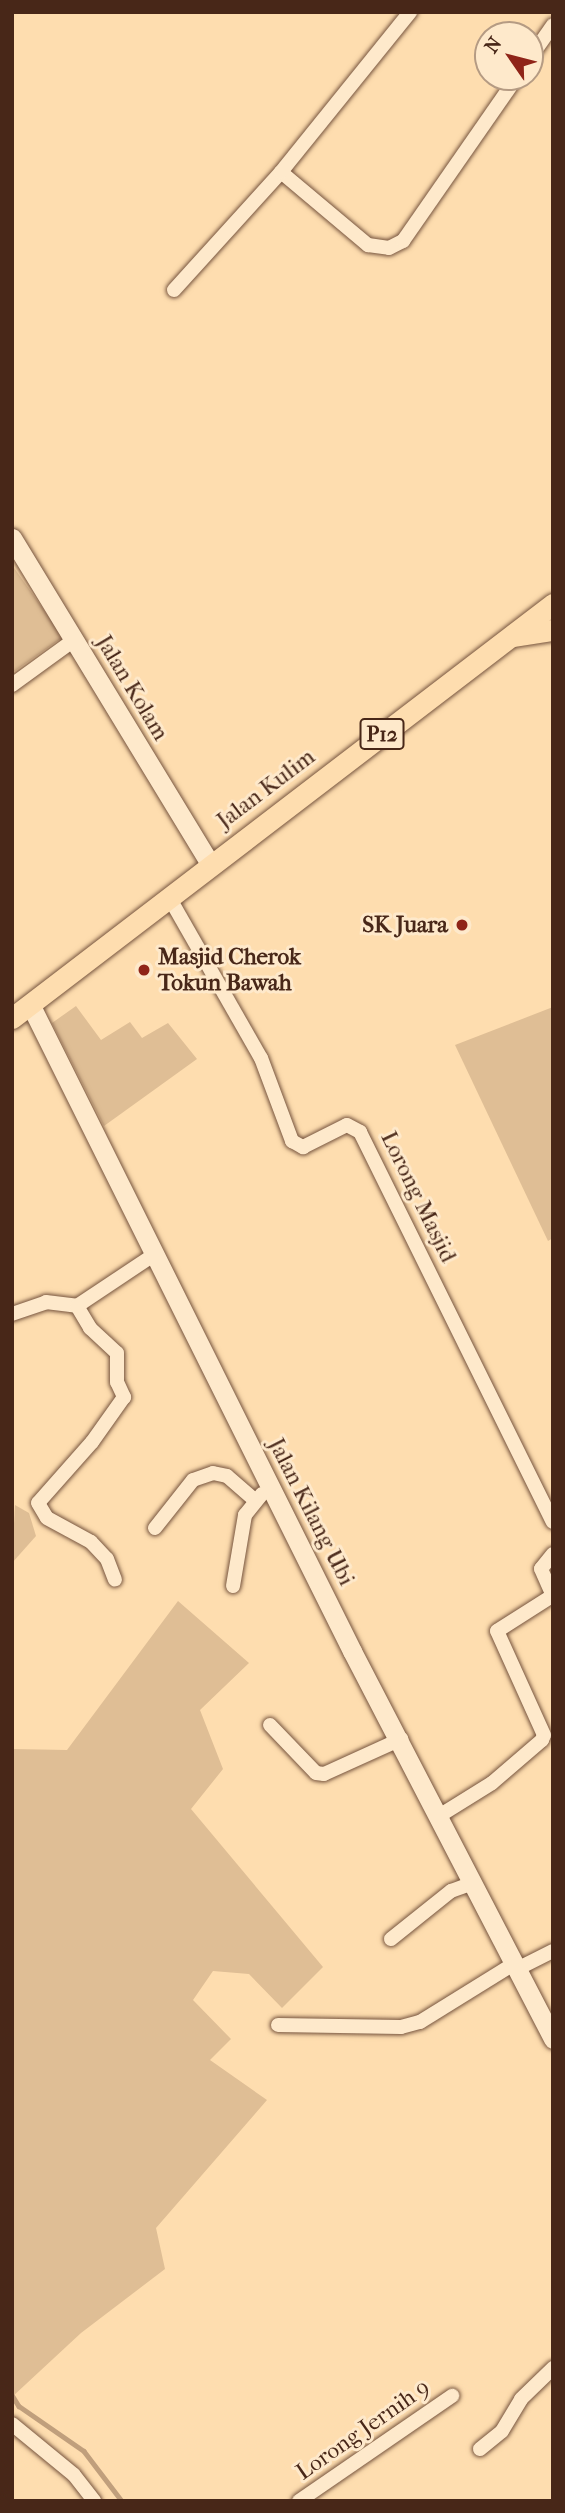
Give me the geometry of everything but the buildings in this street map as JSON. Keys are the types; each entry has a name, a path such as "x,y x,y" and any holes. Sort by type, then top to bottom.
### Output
{"main road":[{"name":"Jalan Kulim","path":"12,1018 553,604"},
{"path":"507,638 553,630"}],"street":[{"path":"174,290 281,172 410,12"},
{"path":"281,172 368,245 389,248 403,241 507,91"},
{"name":"Jalan Kolam","path":"12,538 210,864"},
{"path":"12,685 74,640"},
{"name":"Lorong Masjid","path":"169,897 261,1058 292,1141 303,1147 347,1125 360,1132 553,1522"},
{"name":"Jalan Kilang Ubi","path":"30,1004 271,1486 553,2039"},
{"path":"12,1314 46,1302 77,1306 155,1254"},
{"path":"77,1306 90,1328 117,1353 117,1382 124,1397 92,1443 38,1503 47,1518 91,1542 107,1559 115,1580"},
{"path":"155,1528 193,1480 213,1473 227,1476 255,1500"},
{"path":"233,1586 245,1515 255,1500 271,1486"},
{"path":"439,1816 492,1783 542,1740 544,1735 497,1631 552,1596 541,1569 553,1554"},
{"path":"270,1725 316,1773 324,1774 401,1739"},
{"path":"391,1939 451,1891 473,1883"},
{"path":"278,2025 401,2027 420,2022 516,1966 553,1951"},
{"path":"481,2449 502,2431 521,2399 553,2368"},
{"name":"Lorong Jernih 9","path":"299,2501 452,2396"},
{"path":"12,2424 74,2474 94,2501"}],"shaded area":[{"path":"12,565 63,637 12,673"},
{"path":"76,1006 101,1040 130,1022 142,1038 168,1023 197,1059 104,1126 52,1023"},
{"path":"553,1007 553,1238 548,1241 455,1045"},
{"path":"15,1505 29,1513 36,1536 12,1563"},
{"path":"178,1601 249,1663 200,1710 223,1769 191,1809 323,1967 282,2008 249,1974 213,1971 193,2000 231,2039 210,2060 267,2100 156,2228 165,2269 81,2333 12,2397 12,1749 67,1750"}],"waterway":[{"path":"12,2395 19,2406 84,2451 122,2501"}],"place":[{"name":"SK Juara","path":"462,925"},
{"name":"Masjid Cherok Tokun Bawah","path":"144,970"}]}
